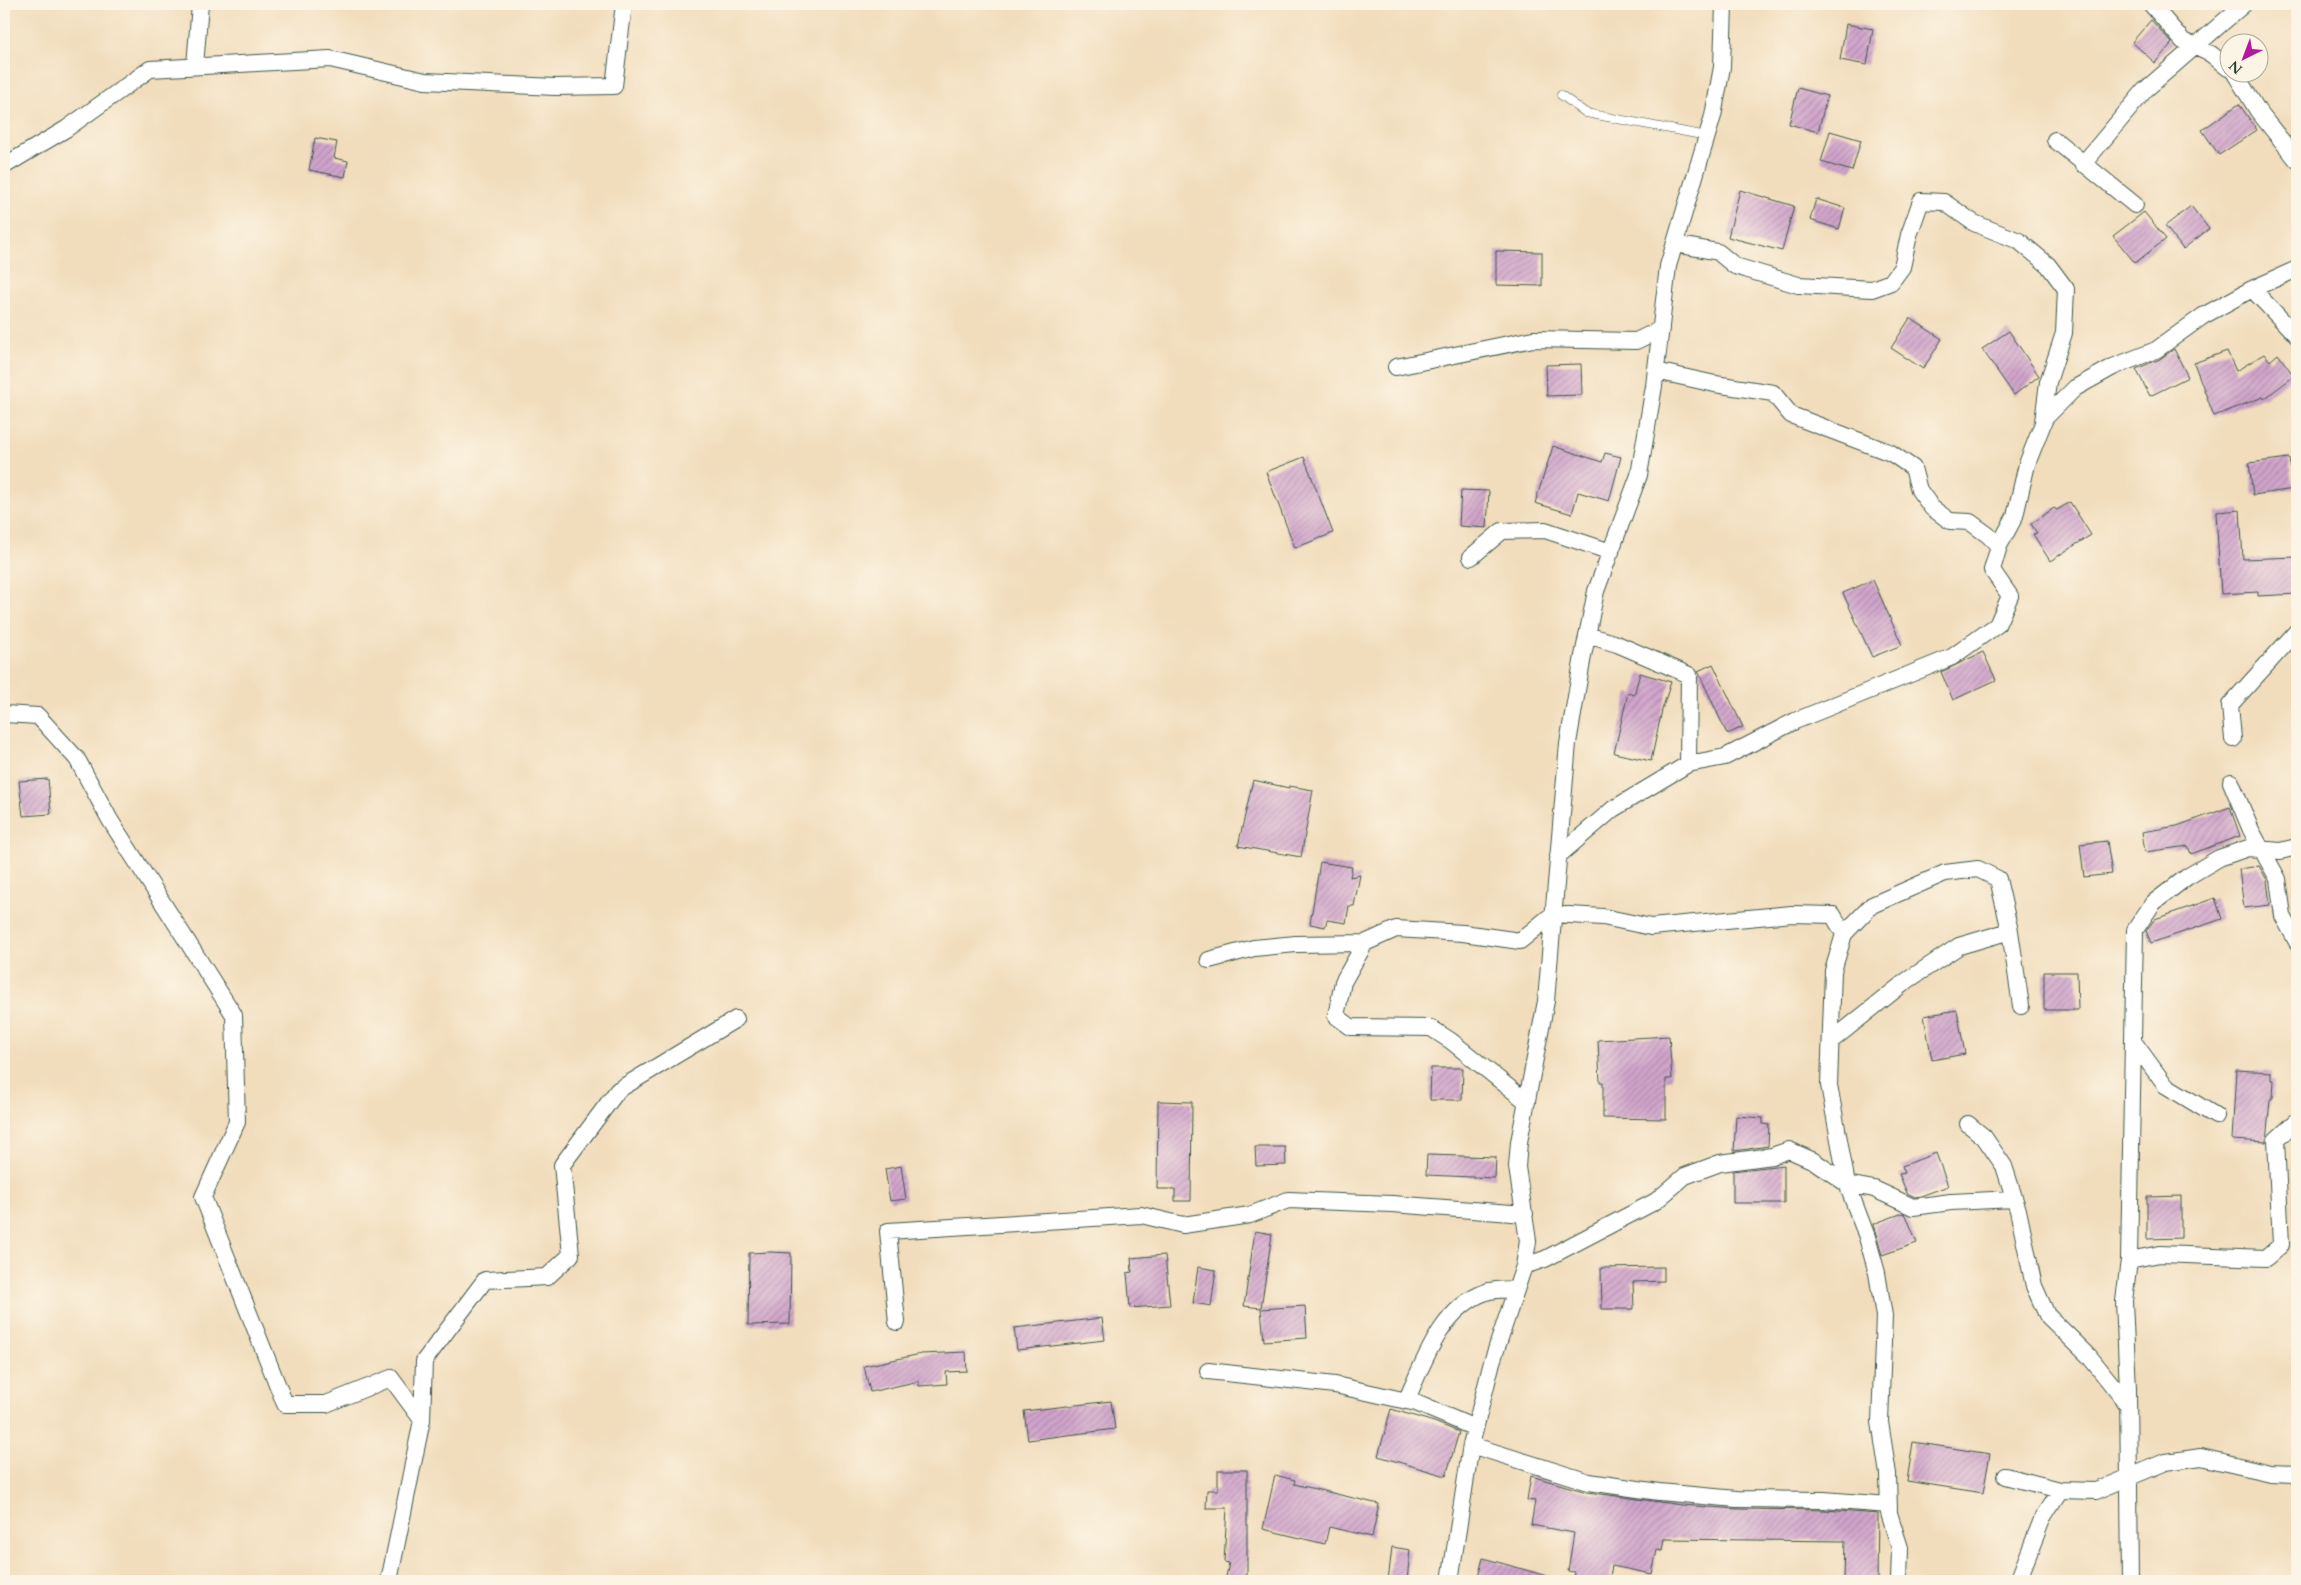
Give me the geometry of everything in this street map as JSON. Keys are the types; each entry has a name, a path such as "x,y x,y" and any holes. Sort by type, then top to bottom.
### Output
{"street":[{"path":"194,66 200,4"},
{"path":"4,166 66,129 150,69 330,59 425,82 614,86 624,4"},
{"path":"1450,1581 1471,1445 1492,1362 1524,1266 1528,1241 1517,1167 1526,1102 1546,1001 1568,743 1596,591 1639,475 1656,371 1668,266 1707,136 1722,67 1724,4"},
{"path":"2151,4 2183,41 2211,54 2218,60"},
{"path":"2083,164 2145,90 2197,47 2244,4"},
{"path":"2240,82 2258,111 2297,160"},
{"path":"2055,140 2135,205"},
{"path":"1558,856 1613,809 1688,764 1725,757 1795,722 1952,657 1996,624 2010,596 1992,570 1999,546 2015,516 2027,464 2043,423 2048,382 2064,333 2066,289 2048,265 2019,241 1974,223 1944,202 1921,201 1909,235 1902,268 1891,282 1872,289 1798,285 1735,266 1718,252 1675,244"},
{"path":"2043,423 2075,388 2113,367 2156,350 2203,316 2297,269"},
{"path":"2252,290 2297,336"},
{"path":"1396,366 1534,338 1636,341 1661,330"},
{"path":"1656,371 1715,384 1773,392 1791,415 1891,453 1906,463 1913,468 1919,490 1932,508 1950,521 1970,522 1999,546"},
{"path":"1471,557 1502,531 1545,530 1611,552"},
{"path":"2233,739 2230,705 2297,631"},
{"path":"1587,636 1617,644 1689,675 1688,764"},
{"path":"4,714 38,716 77,758 110,820 234,1015 236,1122 203,1197 285,1404 326,1404 391,1378 422,1420"},
{"path":"2231,782 2262,850 2278,879 2283,916 2297,942"},
{"path":"2130,1581 2128,1405 2124,1301 2129,1260 2135,930 2152,903 2187,877 2219,858 2248,848 2280,852 2297,847"},
{"path":"1899,1581 1900,1548 1889,1513 1888,1474 1880,1422 1884,1316 1875,1264 1847,1184 1829,1085 1833,971 1844,934 1872,905 1945,873 1978,870 1998,879 2010,931 2021,1006"},
{"path":"1209,960 1254,948 1296,944 1365,943 1396,929 1463,933 1520,941 1553,914 1603,917 1651,927 1792,914 1833,915 1844,934"},
{"path":"1831,1041 1905,982 1959,946 2010,931"},
{"path":"1365,943 1342,982 1336,1016 1351,1027 1431,1028 1451,1041 1526,1102"},
{"path":"389,1581 422,1420 424,1361 485,1280 547,1277 571,1255 562,1165 618,1090 736,1019"},
{"path":"2133,1041 2165,1085 2216,1116"},
{"path":"2129,1260 2160,1254 2266,1258 2281,1245 2276,1140 2297,1121"},
{"path":"1968,1124 1984,1137 2004,1166 2014,1198 2034,1286 2047,1315 2089,1356 2128,1405"},
{"path":"1524,1266 1545,1259 1656,1201 1685,1176 1720,1163 1772,1156 1789,1150 1814,1161 1847,1184 1874,1189 1913,1207 1951,1202 2014,1198"},
{"path":"897,1322 888,1231 1141,1215 1183,1225 1250,1215 1288,1200 1392,1204 1525,1214"},
{"path":"1406,1401 1437,1335 1457,1310 1486,1292 1516,1289"},
{"path":"1208,1371 1335,1385 1416,1403 1475,1428"},
{"path":"1471,1445 1589,1482 1641,1490 1738,1499 1824,1500 1889,1504"},
{"path":"2005,1476 2060,1490 2096,1491 2166,1462 2201,1457 2270,1473 2297,1474"},
{"path":"2018,1581 2043,1518 2060,1490"}],"lane":[{"path":"1561,95 1586,113 1707,136"}],"building":[{"path":"2151,20 2172,43 2155,63 2132,42"},
{"path":"1846,24 1873,29 1867,65 1840,60"},
{"path":"1798,88 1827,96 1818,132 1789,124"},
{"path":"2239,104 2257,130 2219,155 2202,130"},
{"path":"1830,131 1861,140 1852,171 1821,162"},
{"path":"315,138 337,142 334,158 348,161 345,177 309,170"},
{"path":"1740,190 1794,206 1782,251 1728,237"},
{"path":"1816,199 1845,208 1839,229 1810,220"},
{"path":"2191,206 2209,229 2183,249 2165,226"},
{"path":"2144,212 2166,239 2135,263 2113,236"},
{"path":"1496,251 1542,252 1542,286 1496,285"},
{"path":"1910,318 1942,339 1923,369 1891,348"},
{"path":"2009,331 2039,376 2014,395 1982,349"},
{"path":"2174,349 2188,377 2150,396 2136,369 2160,359"},
{"path":"2227,351 2236,371 2264,354 2270,361 2278,354 2294,376 2264,399 2263,397 2214,416 2194,363"},
{"path":"1581,364 1582,395 1547,396 1546,365"},
{"path":"1553,446 1602,462 1605,453 1621,457 1609,501 1578,492 1572,514 1535,503"},
{"path":"1304,457 1333,533 1295,548 1266,472"},
{"path":"2289,458 2294,489 2253,495 2249,463"},
{"path":"1461,490 1489,491 1487,528 1459,526"},
{"path":"2070,502 2091,535 2050,561 2033,534 2037,533 2031,524 2054,508 2057,510"},
{"path":"2240,510 2243,559 2297,557 2297,594 2258,596 2258,592 2221,594 2216,512"},
{"path":"1873,580 1902,645 1872,657 1843,593"},
{"path":"1983,652 1996,680 1953,700 1941,672"},
{"path":"1713,664 1743,727 1727,734 1698,671"},
{"path":"1640,673 1671,682 1662,710 1651,761 1614,753 1628,693 1634,695"},
{"path":"48,779 51,814 23,816 19,781"},
{"path":"1253,780 1289,788 1289,786 1313,790 1301,857 1238,846"},
{"path":"2230,807 2240,836 2191,854 2188,846 2145,852 2142,832 2177,826"},
{"path":"2107,841 2112,874 2084,877 2080,844"},
{"path":"1320,862 1352,867 1350,877 1360,875 1354,906 1349,906 1346,923 1327,920 1325,927 1310,924"},
{"path":"2259,866 2267,880 2270,905 2244,908 2239,869"},
{"path":"2215,898 2222,919 2151,943 2146,931 2155,919"},
{"path":"2044,972 2077,972 2078,1010 2044,1010"},
{"path":"1957,1010 1965,1054 1932,1060 1924,1016"},
{"path":"1669,1036 1672,1079 1666,1079 1666,1119 1603,1118 1603,1082 1600,1082 1598,1040"},
{"path":"1431,1068 1463,1068 1462,1100 1430,1100"},
{"path":"2236,1070 2271,1072 2271,1080 2274,1080 2273,1098 2270,1100 2266,1142 2232,1140"},
{"path":"1158,1101 1192,1102 1191,1201 1175,1201 1175,1189 1157,1189"},
{"path":"1736,1116 1763,1118 1763,1124 1769,1125 1768,1146 1734,1151"},
{"path":"1255,1147 1285,1147 1286,1165 1256,1166"},
{"path":"1936,1153 1948,1186 1921,1196 1915,1197 1907,1193 1899,1174 1905,1173 1902,1166"},
{"path":"1427,1155 1496,1157 1495,1178 1426,1175"},
{"path":"1784,1165 1784,1203 1733,1203 1733,1171"},
{"path":"901,1166 906,1199 890,1201 885,1169"},
{"path":"2181,1196 2181,1238 2147,1239 2147,1197"},
{"path":"1903,1213 1906,1215 1917,1243 1882,1255 1873,1224"},
{"path":"1255,1231 1272,1234 1261,1308 1244,1306"},
{"path":"749,1253 791,1253 790,1324 748,1325"},
{"path":"1165,1255 1170,1305 1130,1308 1127,1273 1132,1272 1131,1258"},
{"path":"1198,1267 1216,1270 1211,1306 1193,1303"},
{"path":"1664,1267 1664,1281 1633,1282 1634,1309 1602,1309 1601,1268"},
{"path":"1305,1306 1307,1338 1264,1341 1261,1309"},
{"path":"1102,1318 1105,1340 1017,1350 1014,1328"},
{"path":"966,1352 967,1371 946,1372 947,1384 919,1386 919,1381 870,1392 864,1366 921,1354"},
{"path":"1111,1401 1115,1429 1028,1440 1024,1411"},
{"path":"1391,1409 1459,1432 1446,1476 1378,1456"},
{"path":"1913,1442 1990,1454 1983,1493 1907,1481"},
{"path":"1218,1470 1247,1470 1247,1581 1225,1581 1229,1563 1224,1562 1227,1508 1206,1508 1207,1490 1218,1490"},
{"path":"1275,1475 1295,1480 1294,1484 1379,1504 1372,1537 1329,1527 1325,1544 1263,1529"},
{"path":"1531,1476 1587,1492 1681,1505 1737,1509 1824,1510 1878,1514 1877,1581 1844,1581 1845,1541 1664,1539 1662,1551 1657,1550 1652,1574 1612,1566 1609,1581 1573,1581 1574,1572 1568,1571 1574,1533 1531,1525 1535,1501 1527,1500"},
{"path":"1392,1547 1410,1550 1407,1581 1388,1581"},
{"path":"1483,1558 1547,1576 1547,1581 1477,1581"}]}
